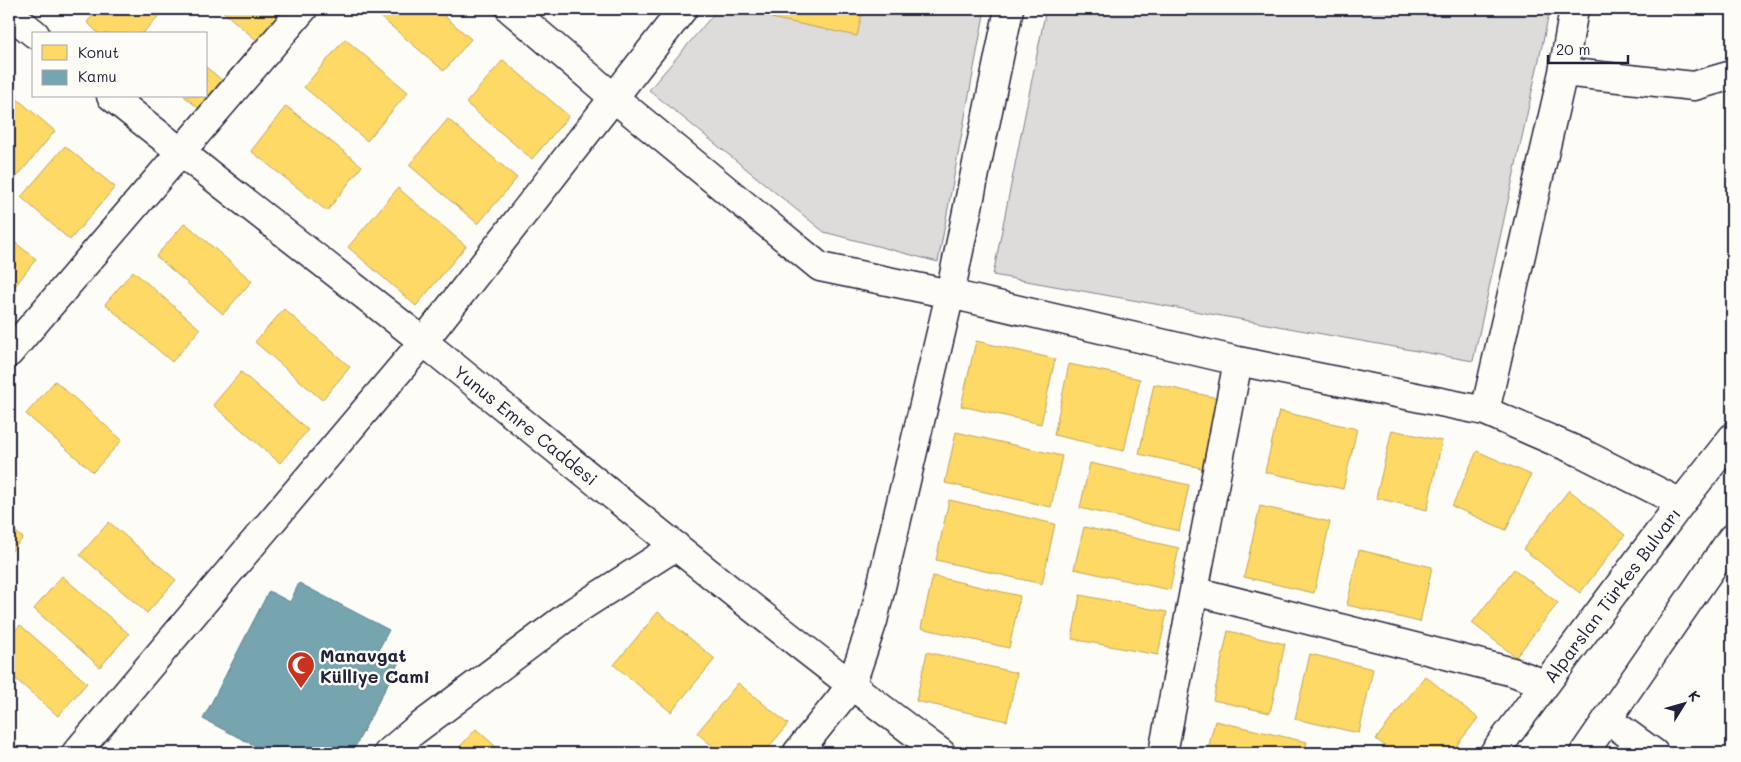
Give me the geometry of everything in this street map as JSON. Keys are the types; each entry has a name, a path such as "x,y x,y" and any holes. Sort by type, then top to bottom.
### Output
{"street":[{"path":"9,353 303,9"},
{"path":"510,9 613,97 820,267 950,294 1238,361 1485,411 1582,453 1681,503"},
{"path":"76,753 423,342 683,9"},
{"path":"797,753 851,686 874,621 950,294 1009,9"},
{"path":"1485,411 1564,72 1574,9"},
{"path":"9,12 33,32"},
{"path":"1564,72 1694,86 1732,75"},
{"name":"Yunus Emre Caddesi","path":"113,98 179,152 423,342 851,686 941,753"},
{"path":"1163,753 1238,361"},
{"name":"Alparslan Türkes Bulvarı","path":"1494,753 1681,503 1732,438"},
{"path":"1584,753 1732,538"},
{"path":"388,753 414,731 573,612 676,546"},
{"path":"1194,591 1513,672 1546,684"},
{"path":"1607,719 1654,753"}],"shaded area":[{"path":"718,9 985,9 938,262 824,232 649,90"},
{"path":"1046,9 1550,9 1473,361 993,275"}],"building: Konut":[{"path":"99,9 165,9 144,32 97,32 87,22"},
{"path":"220,9 282,9 287,13 261,44"},
{"path":"371,9 436,9 471,39 444,71"},
{"path":"773,9 863,9 857,36 771,18"},
{"path":"345,39 408,92 367,141 304,87"},
{"path":"503,60 569,116 532,159 466,103"},
{"path":"208,69 229,86 205,114 186,98 208,98"},
{"path":"9,92 55,131 11,184 9,182"},
{"path":"286,106 362,166 327,211 251,151"},
{"path":"448,119 517,178 478,224 409,165"},
{"path":"65,146 115,187 70,240 21,197"},
{"path":"398,188 466,246 416,306 348,247"},
{"path":"185,223 252,281 223,314 156,256"},
{"path":"9,238 36,259 9,294"},
{"path":"133,271 200,329 172,362 105,304"},
{"path":"284,309 350,367 322,400 255,342"},
{"path":"976,341 1055,359 1041,424 961,406"},
{"path":"1069,364 1140,379 1124,451 1054,435"},
{"path":"241,372 308,430 280,463 213,405"},
{"path":"55,381 122,440 93,472 26,414"},
{"path":"1154,384 1222,399 1206,469 1139,454"},
{"path":"1279,411 1357,429 1343,489 1265,472"},
{"path":"1392,430 1442,441 1427,510 1376,498"},
{"path":"956,432 1062,456 1051,507 945,483"},
{"path":"1477,451 1531,475 1506,530 1452,506"},
{"path":"1090,463 1189,485 1179,531 1080,508"},
{"path":"1569,490 1625,535 1580,593 1523,549"},
{"path":"949,500 1055,524 1042,584 936,560"},
{"path":"1260,506 1330,522 1314,593 1244,577"},
{"path":"109,522 176,580 147,613 80,555"},
{"path":"9,526 23,538 9,554"},
{"path":"1084,527 1179,548 1170,590 1074,569"},
{"path":"1359,550 1432,567 1420,622 1347,605"},
{"path":"1514,569 1558,603 1516,657 1472,623"},
{"path":"62,576 129,634 100,667 34,609"},
{"path":"933,576 1020,596 1009,648 921,628"},
{"path":"1080,595 1167,612 1158,655 1072,639"},
{"path":"658,612 715,659 671,712 614,665"},
{"path":"20,625 87,683 58,716 9,673 9,637"},
{"path":"1228,631 1285,644 1270,713 1213,700"},
{"path":"927,652 1017,673 1007,721 916,701"},
{"path":"1310,654 1373,669 1359,733 1295,719"},
{"path":"1425,676 1478,718 1451,753 1394,753 1376,739"},
{"path":"738,683 788,724 764,753 721,753 697,733"},
{"path":"1215,721 1307,742 1304,753 1207,753"},
{"path":"476,729 503,753 454,753"}],"building: Kamu":[{"name":"Manavgat Külliye Cami","path":"299,583 389,630 379,649 400,660 352,753 269,753 203,719 269,591 290,602"}],"place":[{"name":"Manavgat Külliye Cami","path":"301,689"}]}
